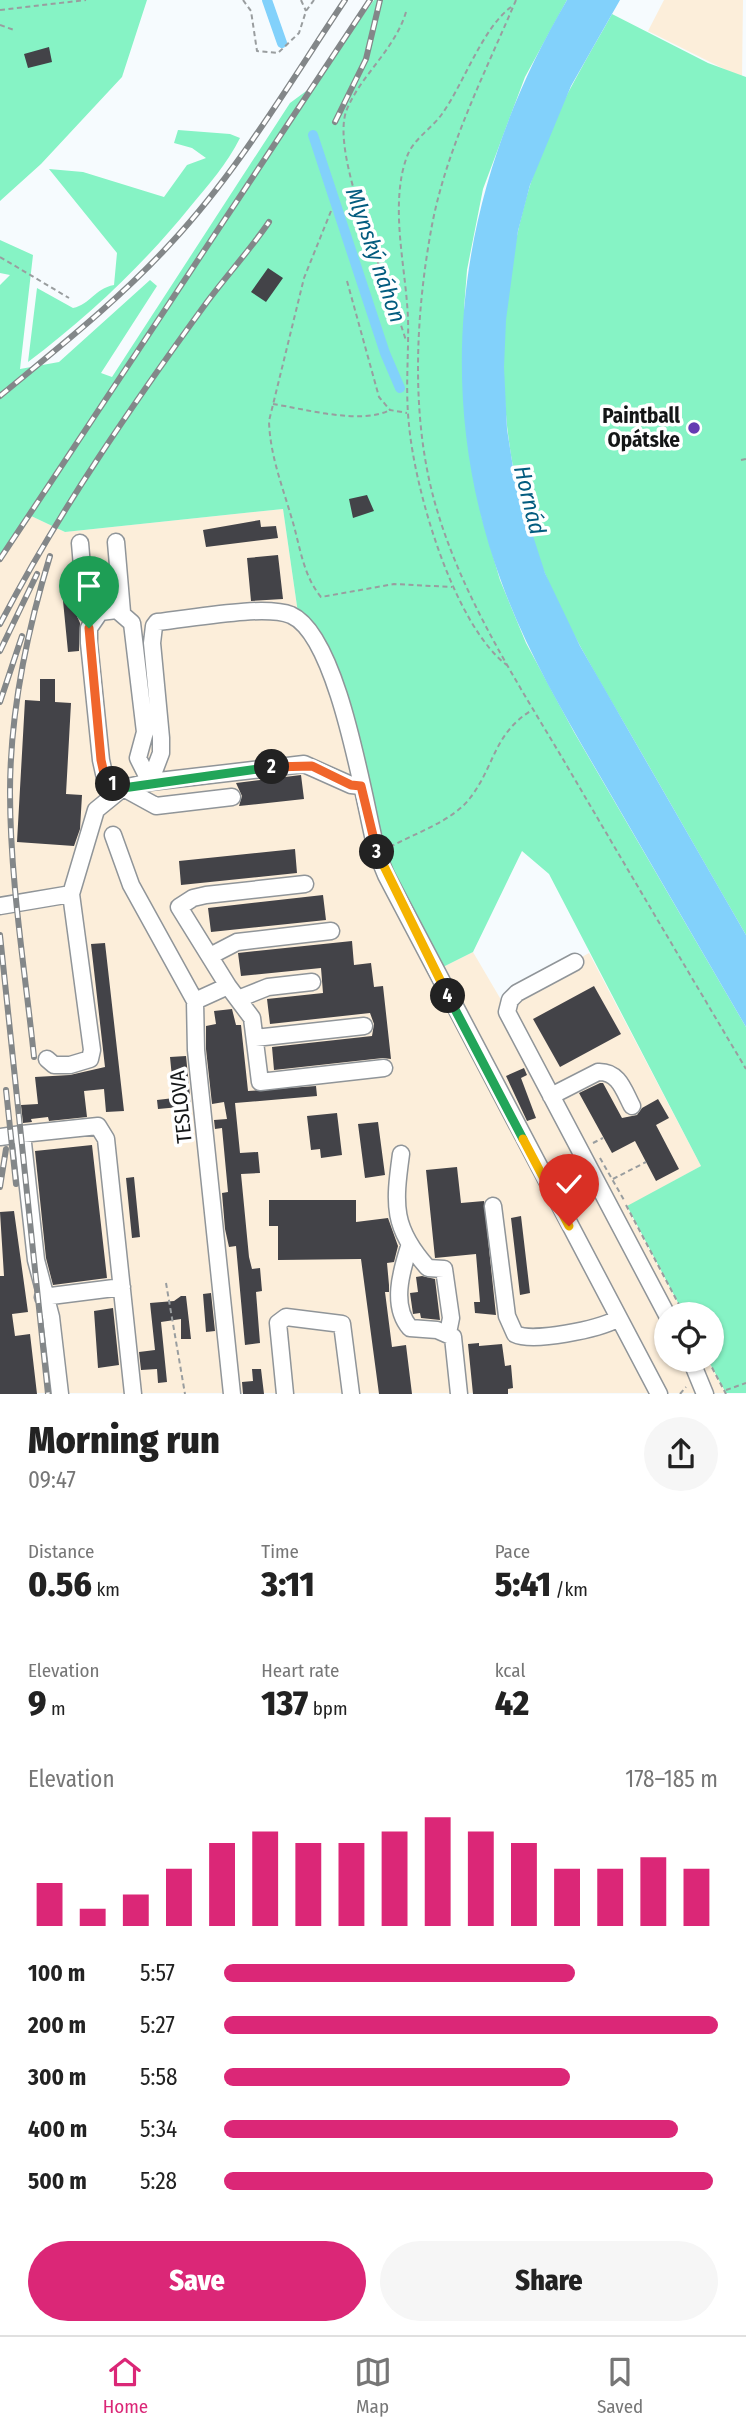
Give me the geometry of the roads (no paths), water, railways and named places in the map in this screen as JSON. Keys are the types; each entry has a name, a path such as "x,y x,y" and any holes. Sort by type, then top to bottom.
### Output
{"lane":[{"path":"117,542 122,612"},
{"path":"80,543 86,613 93,618"},
{"path":"149,782 138,758 145,732 132,622 122,612 110,609 93,618 89,628 105,778 156,806 232,797"},
{"path":"149,782 161,753 152,643 154,626 158,622 274,611 299,620 320,650 336,687 377,853 435,971 659,1394"},
{"path":"47,1059 54,1065 70,1065 90,1059 92,1050 71,894 96,810 123,788 149,782 304,764 361,786"},
{"name":"TESLOVA","path":"113,835 131,885 195,1002 197,1063 232,1394"},
{"path":"151,923 193,898 305,884"},
{"path":"0,906 71,894"},
{"path":"179,907 233,993 252,1018 260,1082 384,1068"},
{"path":"210,956 237,942 331,931"},
{"path":"575,962 517,993 507,1012 660,1302"},
{"path":"195,1002 268,987 312,982"},
{"path":"255,1038 364,1026"},
{"path":"551,1096 606,1072 619,1080 632,1106"},
{"path":"0,1137 98,1126 102,1128 106,1139 133,1394"},
{"path":"22,1134 36,1260 51,1317 60,1394"},
{"path":"401,1154 396,1206 408,1247 428,1268 444,1269 451,1318 447,1333"},
{"path":"493,1206 507,1316 515,1334 524,1337 599,1328 617,1319"},
{"path":"408,1247 399,1286 402,1315 410,1328 447,1333 453,1337 458,1394"},
{"path":"44,1297 122,1287"},
{"path":"285,1394 278,1323 286,1317 342,1324 351,1394"},
{"path":"696,1372 705,1394"}],"water":[{"path":"567,0 620,0 571,86 530,185 518,231 506,320 504,367 507,429 515,480 545,573 580,646 746,935 746,1027 537,663 501,581 479,506 466,431 462,357 467,283 480,210 502,139 531,68"}],"waterway":[{"name":"Mlynský náhon","path":"267,0 282,43"},
{"name":"Mlynský náhon","path":"313,135 385,353 400,388"}],"railway":[{"path":"0,396 110,304 196,215 263,125 345,0"},
{"path":"0,559 370,0"},
{"path":"335,122 366,59 380,0"},
{"path":"0,624 47,540 124,419 207,302 269,222"},
{"path":"34,1057 12,858 10,792 13,733 21,673 50,556"},
{"path":"0,651 37,574"},
{"path":"0,702 22,636"},
{"path":"0,935 48,1394"},
{"path":"6,1090 16,1184"},
{"path":"0,1187 6,1149"}],"place":[{"name":"Paintball Opátske","path":"694,428"}],"water label":[{"name":"Hornád","path":"530,500"}]}
